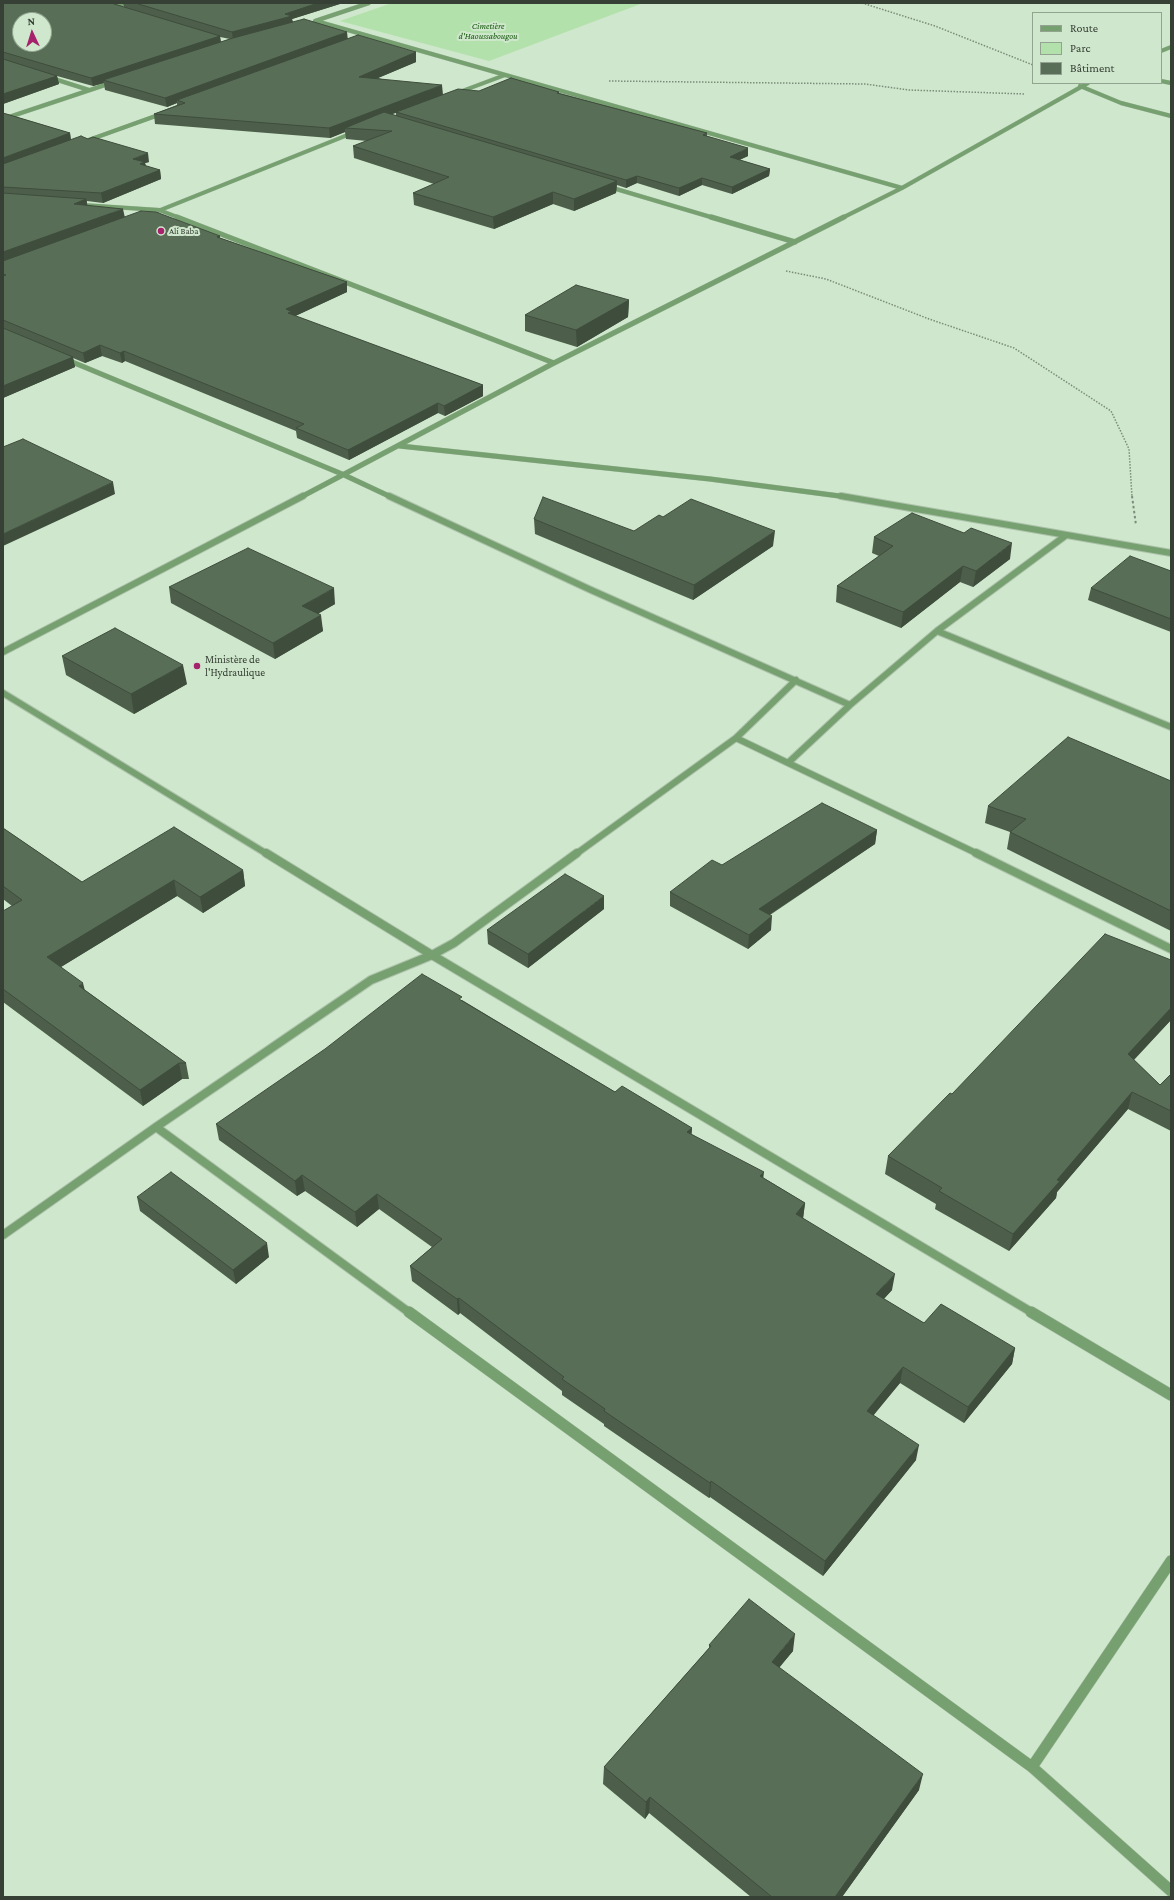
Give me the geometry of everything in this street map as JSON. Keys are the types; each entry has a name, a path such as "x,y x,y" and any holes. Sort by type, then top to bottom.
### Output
{"street":[{"path":"112,7 125,3"},
{"path":"308,23 369,3"},
{"path":"105,5 119,9"},
{"path":"316,21 902,188"},
{"path":"362,39 370,36"},
{"path":"449,96 505,75"},
{"path":"46,76 89,90"},
{"path":"3,118 119,81"},
{"path":"3,652 342,474 399,446 554,363 902,188 1085,84"},
{"path":"1080,86 1121,103 1171,116"},
{"path":"78,144 168,111"},
{"path":"144,216 363,128"},
{"path":"598,183 795,242"},
{"path":"73,204 159,210 554,363"},
{"path":"62,357 342,474 591,590 850,705"},
{"path":"399,446 696,477 836,495 1065,536 1171,553"},
{"path":"789,762 850,705 937,631 1065,536"},
{"path":"937,631 1171,727"},
{"path":"3,1235 156,1127 371,980 432,955 454,943 736,738 796,680"},
{"path":"3,693 432,955 1171,1396"},
{"path":"736,738 789,762 1171,949"},
{"path":"156,1127 1032,1767 1171,1890"},
{"path":"1032,1767 1171,1561"}],"path":[{"path":"862,3 936,26 1032,65"},
{"path":"609,81 865,84 909,90 1066,94"},
{"path":"752,264 826,279 929,319 1014,348 1111,411 1129,449 1132,496 1140,547"}],"green space":[{"name":"Cimetière d'Haoussabougou","path":"392,3 643,3 489,61 340,21"}],"building":[{"path":"3,3 111,3 220,36 91,78 3,52"},
{"path":"135,3 318,3 285,14 292,16 232,32"},
{"path":"304,19 347,32 165,98 103,80 233,38"},
{"path":"358,35 416,52 359,77 442,85 329,128 154,114 185,103 177,100"},
{"path":"3,59 57,76 3,94"},
{"path":"511,78 559,92 557,93 707,133 703,135 748,148 730,157 770,169 732,187 702,178 679,188 637,176 626,180 396,112 458,89 479,91"},
{"path":"384,112 617,181 574,199 553,192 493,217 413,193 449,177 353,146 392,131 345,128"},
{"path":"3,113 70,133 3,158"},
{"path":"81,136 88,139 93,137 148,153 133,159 145,162 140,164 160,170 101,193 3,187 3,164"},
{"path":"3,193 86,199 74,204 123,209 3,252"},
{"path":"141,211 156,212 220,236 217,237 347,282 286,309 292,312 288,313 483,385 444,406 438,403 348,450 296,428 304,424 124,351 120,353 100,345 83,353 3,320 3,276 6,275 3,274 3,261"},
{"path":"576,285 629,300 576,330 525,315"},
{"path":"3,328 73,357 3,386"},
{"path":"23,439 113,482 3,534 3,447"},
{"path":"543,497 634,531 659,515 663,517 691,499 775,531 694,585 534,519"},
{"path":"912,513 964,533 971,528 1012,543 976,571 963,566 903,612 837,586 893,546 874,537"},
{"path":"248,548 334,588 302,606 321,615 273,643 169,587"},
{"path":"1130,556 1171,571 1171,619 1091,588"},
{"path":"115,628 183,665 131,694 62,656"},
{"path":"1068,737 1171,781 1171,911 1010,832 1026,819 988,806"},
{"path":"822,803 877,830 759,909 772,916 749,935 670,892 712,860 722,865"},
{"path":"174,827 243,870 200,897 174,880 47,957 83,983 79,986 186,1063 179,1063 140,1090 3,989 3,911 22,900 3,886 3,828 82,882"},
{"path":"565,874 604,896 528,954 487,930"},
{"path":"1105,934 1171,960 1171,1008 1128,1054 1160,1085 1171,1074 1171,1111 1132,1092 1057,1180 1060,1181 1013,1234 939,1191 942,1188 888,1156 950,1093 952,1094"},
{"path":"422,974 462,997 459,999 615,1092 622,1086 692,1128 687,1132 764,1172 760,1176 805,1203 796,1214 895,1274 876,1294 924,1323 941,1304 1015,1348 968,1407 903,1367 867,1411 919,1445 825,1561 711,1481 710,1483 604,1411 605,1409 562,1379 564,1377 459,1298 457,1299 410,1266 442,1239 377,1194 355,1212 302,1175 295,1181 216,1124 325,1049"},
{"path":"171,1172 267,1243 233,1270 137,1197"},
{"path":"749,1599 795,1634 772,1662 923,1774 835,1897 772,1897 650,1797 646,1802 604,1767 711,1646 709,1645"}],"place":[{"name":"Ali Baba","path":"161,231"},
{"name":"Ministère de l'Hydraulique","path":"197,666"}]}
